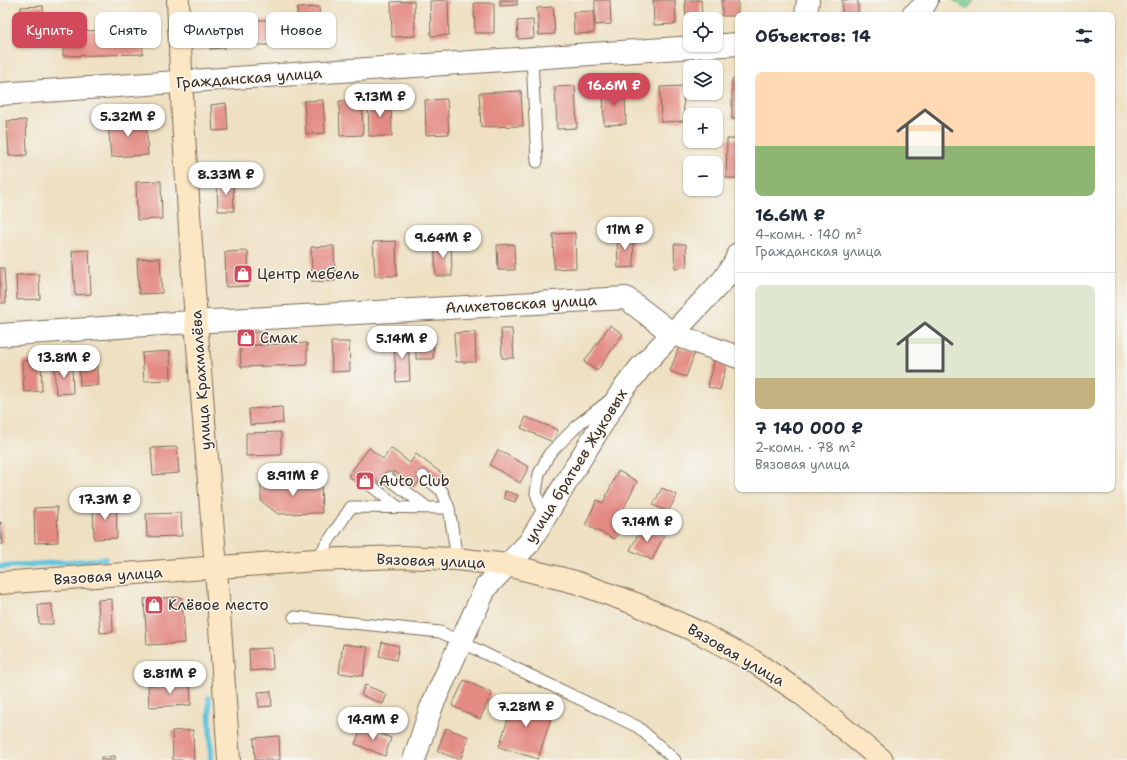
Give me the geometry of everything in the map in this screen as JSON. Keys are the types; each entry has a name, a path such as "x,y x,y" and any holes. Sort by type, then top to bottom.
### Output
{"street":[{"name":"улица Крахмалёва","path":"178,0 196,322 216,568 229,760"},
{"path":"806,12 808,0"},
{"path":"917,12 923,7 927,0"},
{"name":"Гражданская улица","path":"0,94 735,44"},
{"name":"улица братьев Жуковых","path":"414,760 431,708 486,588 529,543 622,391 640,368 724,279 735,262"},
{"name":"Алихетовская улица","path":"0,335 196,322 626,298 673,334 735,356"},
{"name":"Вязовая улица","path":"0,583 316,560 400,557 457,559 507,565 575,582 636,604 700,633 753,661 802,694 882,760"}],"lane":[{"path":"532,58 537,162"},
{"path":"545,519 536,493 539,474 548,454 580,423 622,391"},
{"path":"423,476 442,491 449,508 452,536 457,559"},
{"path":"388,478 428,508"},
{"path":"366,481 398,507"},
{"path":"316,560 350,507 449,508"},
{"path":"294,617 440,632 638,727 675,760"}],"green space":[{"path":"953,0 974,0 967,10"}],"building":[{"path":"448,0 449,35 431,36 430,1"},
{"path":"500,0 517,0 517,5 500,6"},
{"path":"595,0 610,0 611,24 595,25"},
{"path":"653,0 675,0 676,24 654,25"},
{"path":"685,0 701,0 702,12 686,12"},
{"path":"722,0 738,0 738,12 735,12 735,16 723,16"},
{"path":"842,0 858,0 858,12 842,12"},
{"path":"414,1 415,36 392,37 391,2"},
{"path":"474,3 494,3 494,33 475,33"},
{"path":"43,6 43,12 21,12 21,7"},
{"path":"319,7 319,12 297,12 297,8"},
{"path":"553,7 555,34 539,35 537,8"},
{"path":"594,11 594,33 574,34 573,12"},
{"path":"258,20 266,20 266,45 258,45"},
{"path":"533,20 534,38 518,39 517,21"},
{"path":"87,31 95,31 95,48 143,48 143,54 63,56 63,48 87,48"},
{"path":"732,79 735,79 735,119 732,119"},
{"path":"575,86 577,128 557,129 555,87"},
{"path":"683,86 683,121 661,122 660,87"},
{"path":"625,89 626,124 604,125 603,90"},
{"path":"521,91 523,126 481,127 479,93"},
{"path":"447,99 449,134 426,135 425,100"},
{"path":"323,100 325,133 306,134 304,101"},
{"path":"362,100 363,135 340,136 339,101"},
{"path":"368,101 391,101 392,136 369,136"},
{"path":"226,103 228,130 213,131 211,105"},
{"path":"146,119 148,155 111,157 108,121"},
{"path":"26,120 27,155 9,156 7,121"},
{"path":"727,139 735,139 735,178 726,178"},
{"path":"161,181 162,219 137,220 136,182"},
{"path":"217,182 233,182 234,211 218,211"},
{"path":"575,233 576,268 554,269 553,234"},
{"path":"617,234 633,234 634,267 618,268"},
{"path":"396,241 397,276 375,276 373,242"},
{"path":"451,241 452,276 436,276 434,242"},
{"path":"514,244 515,270 498,270 497,245"},
{"path":"674,244 686,244 687,267 675,268"},
{"path":"334,246 335,281 312,282 311,247"},
{"path":"89,250 91,294 75,295 72,251"},
{"path":"248,251 249,286 226,287 225,252"},
{"path":"160,258 162,293 139,294 137,259"},
{"path":"0,268 4,268 6,303 0,303"},
{"path":"39,274 40,299 17,300 16,275"},
{"path":"610,325 623,334 597,371 584,362"},
{"path":"501,329 512,329 514,358 502,358"},
{"path":"266,332 266,345 307,343 307,365 241,367 240,346 264,345 243,345 242,333"},
{"path":"475,332 476,362 456,362 454,333"},
{"path":"416,336 434,336 433,359 416,359"},
{"path":"408,338 410,381 396,382 394,339"},
{"path":"331,342 349,342 350,371 332,372"},
{"path":"679,347 695,352 686,377 670,371"},
{"path":"170,351 171,380 144,381 142,353"},
{"path":"96,356 98,385 80,386 79,357"},
{"path":"715,359 727,362 720,390 708,387"},
{"path":"41,360 42,391 24,392 22,361"},
{"path":"72,364 73,393 56,394 54,365"},
{"path":"282,407 283,423 250,425 249,409"},
{"path":"526,417 558,430 553,442 521,428"},
{"path":"281,432 281,455 246,456 246,433"},
{"path":"177,447 179,473 153,475 151,448"},
{"path":"369,448 383,459 391,448 410,463 416,454 444,475 433,489 420,480 415,487 394,471 383,485 370,476 361,486 348,476"},
{"path":"498,450 529,467 520,483 490,465"},
{"path":"618,471 637,481 622,512 627,514 615,539 585,525 597,500 603,503"},
{"path":"321,481 322,513 278,514 261,501 261,482"},
{"path":"662,488 677,495 668,512 653,505"},
{"path":"505,491 518,495 515,502 504,498"},
{"path":"116,503 117,538 94,539 93,504"},
{"path":"57,507 58,542 35,543 34,508"},
{"path":"181,513 182,536 147,537 146,514"},
{"path":"1,522 3,544 0,544"},
{"path":"643,525 664,536 652,560 630,550"},
{"path":"182,597 185,643 147,645 144,599"},
{"path":"112,599 113,632 100,633 98,600"},
{"path":"52,604 53,624 39,624 38,605"},
{"path":"382,642 399,646 396,660 379,656"},
{"path":"343,644 368,647 363,676 339,673"},
{"path":"272,648 273,669 250,671 249,649"},
{"path":"464,680 492,693 480,719 452,706"},
{"path":"190,683 191,705 149,707 148,685"},
{"path":"365,685 387,694 383,704 361,695"},
{"path":"271,691 272,706 259,707 258,692"},
{"path":"515,696 554,708 538,759 499,747"},
{"path":"362,726 391,738 385,756 355,744"},
{"path":"446,728 469,737 460,760 437,751"},
{"path":"193,730 194,760 173,760 172,731"},
{"path":"279,736 280,760 255,760 254,738"},
{"path":"115,756 115,760 101,760 101,757"}],"waterway":[{"path":"0,567 105,559"},
{"path":"209,698 211,760"}],"place":[{"name":"Центр мебель","path":"243,274"},
{"name":"Смак","path":"246,338"},
{"name":"Auto Club","path":"365,481"},
{"name":"Клёвое место","path":"154,605"}]}
